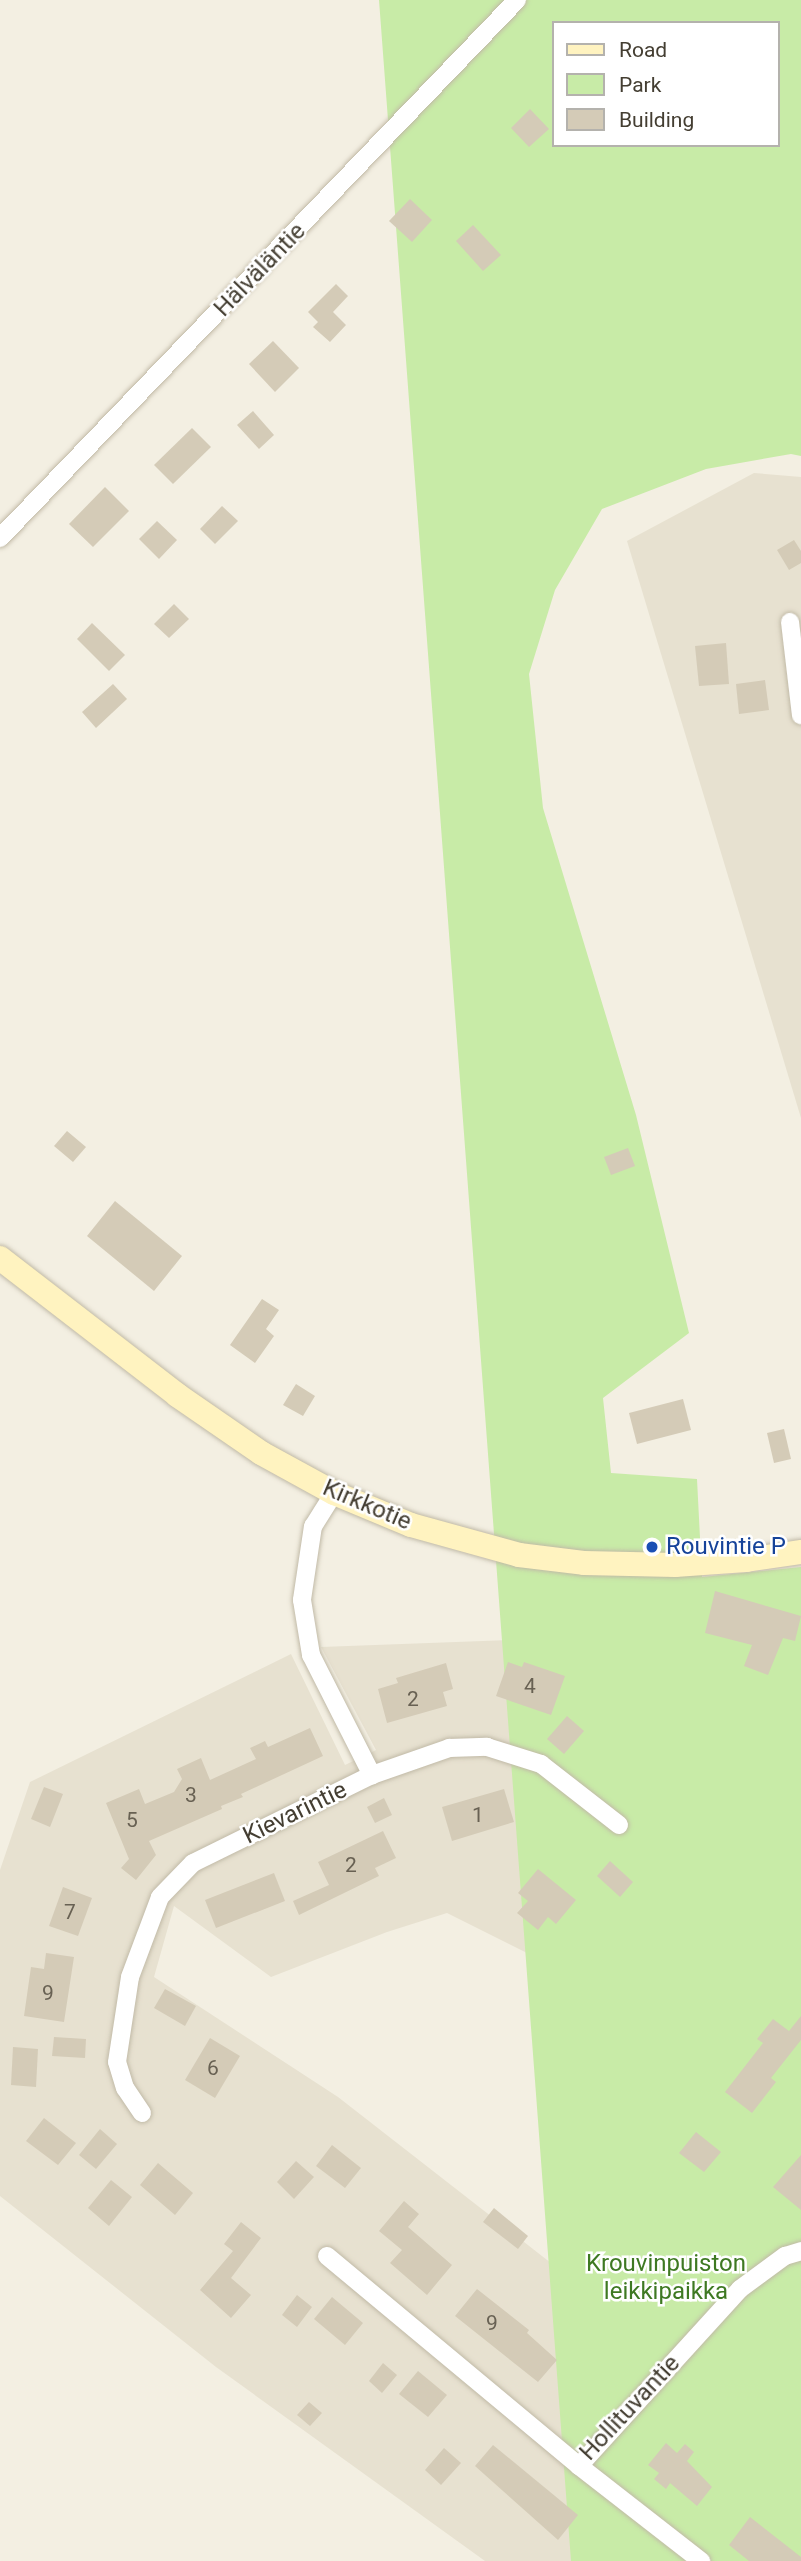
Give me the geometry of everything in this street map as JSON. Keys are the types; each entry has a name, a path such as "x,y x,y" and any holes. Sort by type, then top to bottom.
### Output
{"street":[{"name":"Hälväläntie","path":"0,538 517,0"},
{"path":"790,622 801,715"},
{"name":"Kirkkotie","path":"0,1258 177,1395 261,1453 334,1493 400,1521 463,1542 571,1562 674,1565 801,1552"},
{"name":"Kievarintie","path":"142,2113 125,2088 117,2062 130,1976 160,1897 193,1863 372,1775 311,1655 302,1600 313,1526 334,1493"},
{"path":"372,1775 449,1748 487,1747 541,1765 619,1825"},
{"name":"Hollituvantie","path":"327,2256 579,2466 740,2289 785,2256 801,2251"},
{"path":"579,2466 701,2561"}],"shaded area":[{"path":"754,473 801,477 801,1118 627,541"},
{"path":"511,1640 569,1974 447,1913 387,1932 271,1977 174,1906 154,1977 338,2097 565,2274 801,2561 485,2561 216,2367 0,2196 0,1870 30,1782 291,1654 345,1765 376,1750 321,1647"}],"green space":[{"name":"Krouvinpuiston leikkipaikka","path":"379,0 801,0 801,456 791,454 706,469 602,509 555,590 529,674 543,808 636,1115 689,1333 603,1398 611,1473 697,1479 702,1577 801,1567 801,2561 571,2561"}],"building":[{"path":"530,109 549,129 529,147 511,128"},
{"path":"410,199 432,220 412,242 389,221"},
{"path":"473,225 501,255 483,271 456,241"},
{"path":"336,284 348,296 333,312 346,325 330,342 313,327 318,322 308,312"},
{"path":"273,341 299,368 275,392 249,364"},
{"path":"253,411 274,435 259,449 237,425"},
{"path":"192,428 211,447 173,484 154,465"},
{"path":"105,487 129,511 93,547 69,524"},
{"path":"222,506 238,521 215,544 200,529"},
{"path":"157,521 177,540 159,559 139,539"},
{"path":"794,540 801,551 801,563 789,570 777,550"},
{"path":"174,604 189,619 169,638 154,624"},
{"path":"92,623 125,655 109,671 77,639"},
{"path":"726,643 729,684 699,686 695,646"},
{"path":"765,680 769,710 739,714 736,684"},
{"path":"113,684 127,699 96,728 82,712"},
{"path":"67,1131 86,1147 73,1162 54,1146"},
{"path":"628,1148 635,1166 611,1175 604,1157"},
{"path":"115,1201 182,1256 154,1291 87,1236"},
{"path":"262,1299 279,1310 266,1329 274,1336 255,1363 230,1345"},
{"path":"296,1384 315,1396 303,1416 283,1405"},
{"path":"683,1399 691,1430 637,1444 629,1413"},
{"path":"784,1429 791,1459 774,1463 767,1433"},
{"path":"715,1591 801,1616 795,1641 783,1638 768,1675 744,1666 752,1645 705,1633"},
{"path":"508,1662 522,1667 524,1662 565,1676 551,1715 496,1696"},
{"path":"446,1663 453,1689 443,1692 447,1706 387,1723 378,1689 398,1683 396,1678"},
{"path":"567,1716 584,1731 564,1754 547,1739"},
{"path":"310,1728 323,1756 241,1794 243,1797 221,1806 222,1809 149,1841 156,1855 136,1880 121,1868 129,1859 106,1803 139,1789 145,1804 174,1792 182,1779 177,1769 201,1758 210,1780 256,1759 250,1748 265,1741 268,1747"},
{"path":"44,1787 63,1794 50,1827 31,1819"},
{"path":"504,1789 514,1822 452,1841 442,1807"},
{"path":"384,1798 392,1815 375,1823 367,1807"},
{"path":"383,1831 396,1858 375,1868 379,1876 299,1915 293,1901 329,1885 318,1862"},
{"path":"610,1861 633,1882 620,1897 597,1876"},
{"path":"538,1869 576,1900 556,1924 548,1917 538,1930 517,1913 528,1901 518,1893"},
{"path":"274,1873 285,1901 216,1928 205,1900"},
{"path":"63,1887 92,1898 78,1936 49,1926"},
{"path":"46,1953 74,1957 64,2022 24,2016 31,1967 44,1969"},
{"path":"165,1989 196,2006 185,2026 154,2008"},
{"path":"801,2016 801,2040 771,2078 776,2082 752,2113 725,2092 763,2043 757,2039 773,2019 789,2031"},
{"path":"54,2037 86,2039 85,2058 52,2056"},
{"path":"210,2038 240,2056 215,2098 185,2080"},
{"path":"13,2047 38,2049 36,2087 11,2085"},
{"path":"44,2118 76,2143 58,2165 26,2141"},
{"path":"100,2129 117,2144 96,2169 79,2155"},
{"path":"696,2132 721,2152 704,2172 679,2153"},
{"path":"332,2145 361,2168 345,2188 316,2166"},
{"path":"801,2155 801,2210 773,2187"},
{"path":"296,2161 314,2177 294,2199 277,2182"},
{"path":"158,2163 193,2193 175,2215 140,2185"},
{"path":"111,2180 132,2197 109,2226 88,2208"},
{"path":"404,2201 419,2214 408,2227 452,2265 427,2295 390,2263 402,2250 379,2231"},
{"path":"494,2208 528,2236 518,2249 483,2222"},
{"path":"241,2222 261,2238 231,2278 251,2295 231,2318 200,2290 233,2251 224,2244"},
{"path":"477,2289 529,2330 527,2333 557,2360 538,2382 455,2316"},
{"path":"297,2295 312,2307 297,2327 282,2315"},
{"path":"332,2297 363,2323 345,2345 314,2319"},
{"path":"383,2363 397,2375 382,2393 369,2381"},
{"path":"418,2371 447,2395 428,2417 399,2394"},
{"path":"309,2402 322,2413 310,2426 297,2415"},
{"path":"666,2443 677,2453 685,2444 694,2452 687,2461 712,2487 697,2506 670,2483 666,2489 654,2479 659,2473 648,2465"},
{"path":"493,2445 578,2515 558,2540 475,2466"},
{"path":"444,2448 461,2463 441,2485 425,2470"},
{"path":"750,2517 801,2557 801,2561 749,2561 729,2545"}],"place":[{"name":"Rouvintie P","path":"652,1547"}]}
